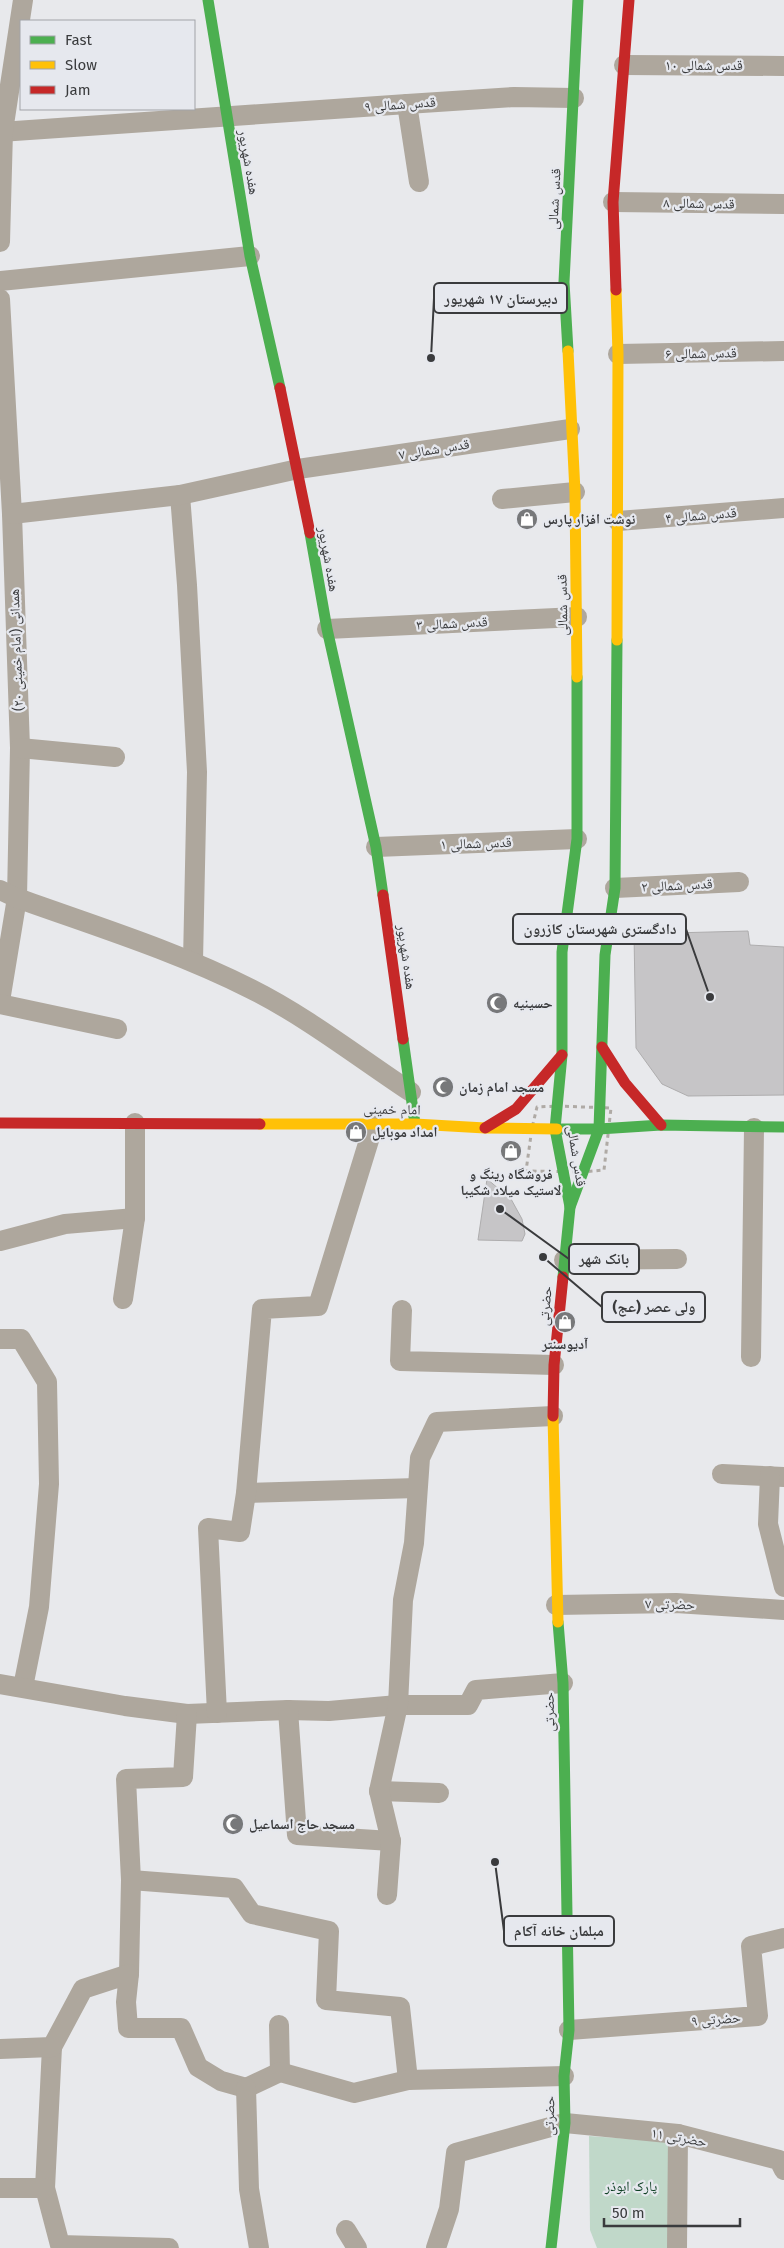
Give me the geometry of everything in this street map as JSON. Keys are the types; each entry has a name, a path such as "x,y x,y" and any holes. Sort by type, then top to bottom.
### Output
{"main road":[{"name":"هفده شهریور","path":"208,0 250,256 298,469 327,629 376,847 415,1124"},
{"name":"قدس شمالی","path":"570,1207 555,1129 562,1055 562,952 577,839 575,492 570,428 564,282 578,0"},
{"path":"570,1207 599,1129 605,955 615,888 618,354 613,202 629,0"},
{"path":"602,1047 625,1083 661,1125"},
{"path":"485,1128 516,1109 562,1055"},
{"name":"امام خمینی","path":"0,1123 415,1124 555,1129 599,1129 661,1125 784,1127"},
{"name":"حضرتی","path":"551,2248 565,2123 564,2076 569,2030 563,1683 556,1605 553,1416 554,1365 570,1207"},
{"name":"حضرتی","path":"556,2216 563,2232"}],"street":[{"path":"0,242 2,131 23,0"},
{"name":"قدس شمالی ۱۰","path":"624,65 784,66"},
{"name":"قدس شمالی ۹","path":"2,131 514,97 574,98"},
{"path":"407,104 419,182"},
{"name":"قدس شمالی ۸","path":"613,202 784,204"},
{"path":"0,281 250,256"},
{"name":"همدانی (امام خمینی ۲۰)","path":"0,299 2,365 12,514 20,748 0,1002"},
{"name":"قدس شمالی ۶","path":"618,354 784,351"},
{"name":"۷ قدس شمالی","path":"12,514 180,495 298,469 570,428"},
{"path":"502,499 575,492"},
{"path":"180,495 188,585 197,772 193,961"},
{"name":"قدس شمالی ۴","path":"618,522 784,508"},
{"name":"۳ قدس شمالی","path":"327,629 577,617"},
{"path":"20,748 115,757"},
{"name":"قدس شمالی ۱","path":"376,847 577,839"},
{"name":"قدس شمالی ۲","path":"615,888 739,882"},
{"path":"8,894 193,961 252,990 307,1023 411,1092"},
{"path":"0,1002 117,1029"},
{"path":"123,1299 135,1218 135,1123"},
{"path":"216,1713 208,1528 240,1532 246,1493 262,1309 318,1306 374,1124"},
{"path":"751,1357 754,1128"},
{"path":"0,1241 65,1224 135,1218"},
{"path":"564,1260 677,1259"},
{"path":"402,1310 400,1361 554,1365"},
{"path":"0,1339 21,1339 47,1382 48,1484 39,1607 22,1687"},
{"path":"387,1894 391,1841 379,1791 398,1704 402,1600 414,1542 420,1458 437,1422 553,1416"},
{"path":"722,1474 777,1476 768,1524 784,1587"},
{"path":"246,1493 417,1488"},
{"name":"حضرتی ۷","path":"556,1605 676,1603 784,1610"},
{"path":"0,1684 125,1706 187,1714 288,1710 329,1711 398,1704 468,1705 476,1690 563,1683"},
{"path":"288,1710 297,1835 391,1841"},
{"path":"187,1714 183,1777 126,1779 131,1880 129,1974 126,2002 128,2028 181,2028 198,2068 221,2081 246,2088 280,2072 354,2093 408,2080 564,2076"},
{"path":"379,1791 439,1793"},
{"path":"131,1880 234,1888 252,1914 329,1931 326,2000 400,2007 408,2080"},
{"name":"حضرتی ۹","path":"569,2030 758,2016 751,1946 784,1938"},
{"path":"129,1974 83,1989 52,2047 45,2188 60,2245 169,2248"},
{"path":"280,2025 280,2072"},
{"path":"0,2049 52,2047"},
{"path":"246,2088 249,2189 259,2248"},
{"path":"436,2248 449,2208 456,2153 565,2123"},
{"name":"حضرتی ۱۱","path":"565,2123 678,2134 782,2161"},
{"path":"677,2248 678,2134"},
{"path":"0,2188 45,2188"},
{"path":"346,2230 357,2248"}],"green space":[{"name":"پارک ابوذر","path":"589,2136 672,2142 674,2248 597,2248 590,2230"}],"building":[{"path":"748,931 750,945 784,947 784,1095 688,1096 662,1084 636,1048 634,934"},
{"path":"487,1179 511,1199 522,1219 525,1234 522,1241 478,1240"}],"traffic: fast":[{"path":"208,0 250,256 280,388"},
{"path":"568,351 564,282 578,0"},
{"path":"310,533 327,629 376,847 383,895"},
{"path":"563,1277 570,1207 599,1129 605,955 615,888 617,640"},
{"path":"570,1207 555,1129 562,1055 562,952 577,839 577,677"},
{"path":"403,1039 415,1124"},
{"path":"557,1129 599,1129 661,1125 784,1127"},
{"path":"551,2248 565,2123 564,2076 569,2030 563,1683 558,1622"}],"traffic: slow":[{"path":"616,290 618,354 617,640"},
{"path":"568,351 575,492 577,677"},
{"path":"260,1124 415,1124 485,1128 557,1129"},
{"path":"553,1416 558,1622"}],"traffic: jam":[{"path":"616,290 613,202 629,0"},
{"path":"280,388 310,533"},
{"path":"383,895 403,1039"},
{"path":"602,1047 625,1083 661,1125"},
{"path":"485,1128 516,1109 562,1055"},
{"path":"0,1123 260,1124"},
{"path":"553,1416 554,1365 563,1277"}],"place":[{"name":"دبیرستان ۱۷ شهریور","path":"431,358"},
{"name":"نوشت افزار پارس","path":"527,519"},
{"name":"دادگستری شهرستان کازرون","path":"710,997"},
{"name":"حسینیه","path":"497,1003"},
{"name":"مسجد امام زمان","path":"443,1087"},
{"name":"امداد موبایل","path":"356,1132"},
{"name":"فروشگاه رینگ و لاستیک میلاد شکیبا","path":"511,1151"},
{"name":"بانک شهر","path":"500,1209"},
{"name":"ولی عصر (عج)","path":"543,1257"},
{"name":"آدیوسنتر","path":"565,1322"},
{"name":"مسجد حاج اسماعیل","path":"233,1824"},
{"name":"مبلمان خانه آکام","path":"495,1862"}]}
